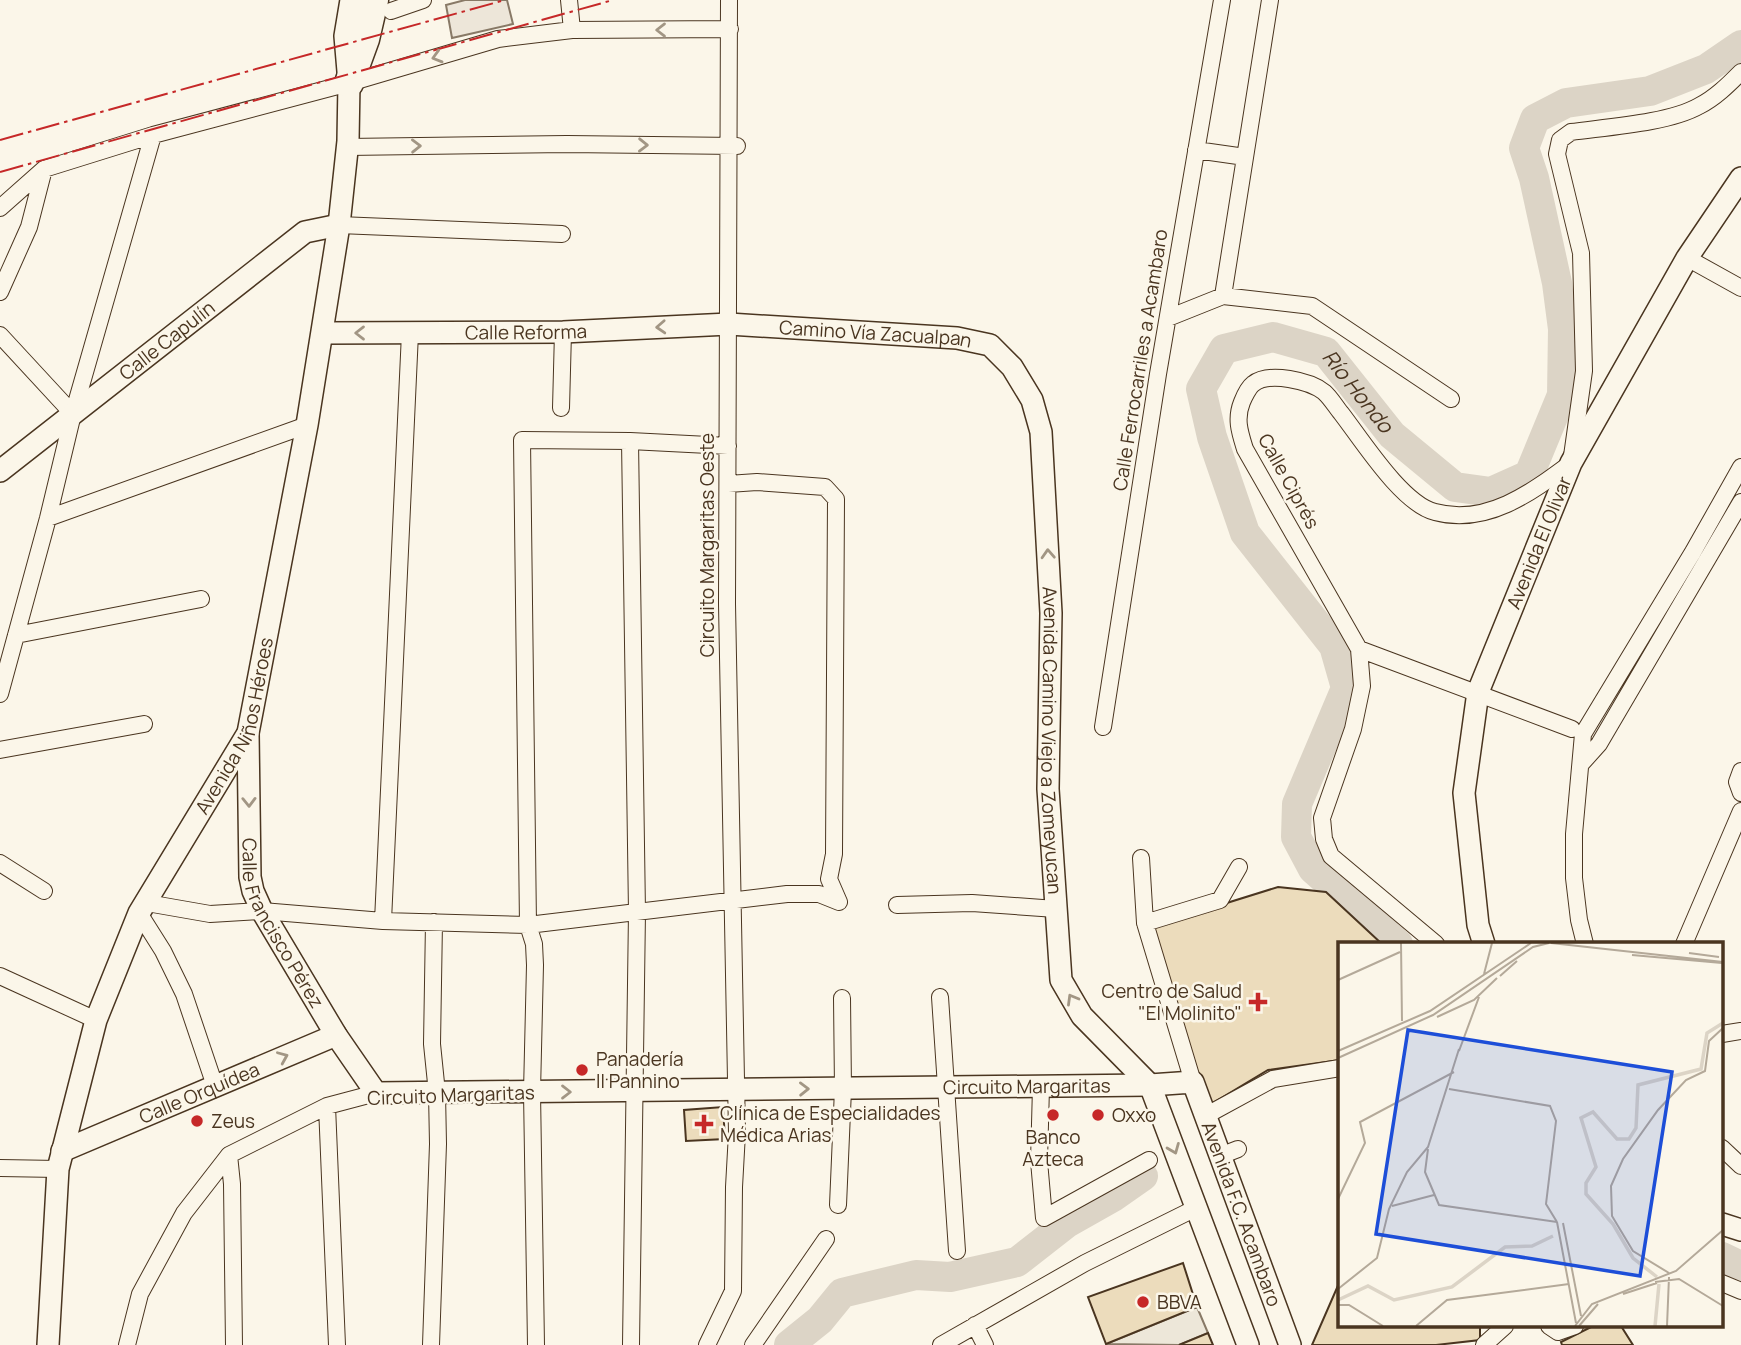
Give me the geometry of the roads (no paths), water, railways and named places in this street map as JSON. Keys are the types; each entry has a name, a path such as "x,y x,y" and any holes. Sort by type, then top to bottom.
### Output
{"highway":[{"path":"349,83 365,39 383,6"}],"street":[{"name":"Avenida Niños Héroes","path":"48,1345 60,1160 96,1020 143,908 248,733 307,425 339,225 347,147 349,83 345,36 351,0"},
{"path":"383,6 423,0"},
{"path":"569,0 572,30"},
{"name":"Circuito Margaritas Oeste","path":"729,0 733,146 727,604 736,1090"},
{"name":"Calle Ferrocarriles a Acambaro","path":"1103,727 1222,0"},
{"path":"1223,296 1270,0"},
{"path":"0,208 44,169 153,135 349,83 498,39 572,30 730,29"},
{"path":"1570,463 1584,371 1581,253 1557,154 1560,140 1572,132 1680,115 1700,106 1722,91 1741,72"},
{"path":"0,694 73,414 153,135"},
{"path":"347,147 566,144 733,146"},
{"path":"1196,150 1245,157"},
{"path":"0,292 29,227 44,169"},
{"name":"Avenida El Olivar","path":"1484,942 1478,925 1464,793 1478,692 1570,463 1687,258 1741,178"},
{"path":"339,225 562,234"},
{"name":"Calle Capulín","path":"0,471 305,232 339,225"},
{"path":"1687,258 1741,288"},
{"path":"1168,318 1223,296 1312,306 1451,399"},
{"name":"Calle Reforma","path":"323,333 563,332 729,324"},
{"name":"Camino Vía Zacualpan","path":"729,324 957,338 990,345 1012,367"},
{"path":"561,408 563,332"},
{"path":"383,921 410,333"},
{"path":"0,335 73,414"},
{"name":"Avenida Camino Viejo a Zomeyucan","path":"1012,367 1031,400 1041,432 1051,613 1048,789 1061,980 1082,1016 1150,1085"},
{"name":"Calle Ciprés","path":"1434,942 1331,856 1324,839 1322,818 1353,729 1362,686 1359,649 1245,449 1237,426 1242,402 1253,384 1271,378 1295,379 1324,392 1404,493 1434,512 1461,515 1489,512 1531,494 1570,463"},
{"path":"48,518 307,425"},
{"path":"536,1345 533,1092 535,965 534,944 528,925 522,440 630,441 728,446"},
{"path":"630,441 637,912 631,1345"},
{"path":"1585,942 1579,920 1574,878 1574,834 1583,734 1741,467"},
{"path":"143,908 210,914 262,911 383,921 528,925 787,894 819,894 839,902 829,879 834,853 836,499 825,487 757,482 728,484"},
{"path":"1581,764 1599,744 1741,502"},
{"path":"16,635 201,599"},
{"path":"1359,649 1572,729"},
{"path":"0,750 144,724"},
{"name":"Calle Francisco Pérez","path":"248,733 250,877 253,891 262,911 336,1035 376,1093"},
{"path":"1741,771 1737,782 1741,793"},
{"path":"1685,942 1741,811"},
{"path":"1141,858 1145,923 1193,1082"},
{"path":"0,863 44,891"},
{"path":"1145,923 1220,900 1239,867"},
{"path":"897,905 972,903 1056,909"},
{"path":"143,908 184,994 215,1086"},
{"path":"431,1345 438,1144 432,1044 434,922"},
{"path":"0,976 96,1020"},
{"path":"940,997 957,1251"},
{"path":"838,1205 843,1089 842,998"},
{"name":"Calle Orquídea","path":"60,1160 215,1086 336,1035"},
{"path":"1205,1116 1273,1079 1338,1068"},
{"name":"Circuito Margaritas","path":"127,1345 141,1294 165,1247 184,1213 229,1155 327,1105 376,1093 1041,1087 1193,1082"},
{"name":"Avenida F.C. Acambaro","path":"1193,1082 1205,1116 1229,1153 1290,1345"},
{"name":"Avenida F.C. Acambaro","path":"1150,1085 1248,1345"},
{"path":"1041,1087 1039,1161 1044,1218 1149,1160"},
{"path":"708,1345 733,1291 736,1090"},
{"path":"327,1105 337,1345"},
{"path":"1724,1150 1741,1166"},
{"path":"229,1155 234,1345"},
{"path":"0,1168 60,1160"},
{"path":"941,1345 1085,1263 1198,1207"},
{"path":"1724,1225 1741,1230"},
{"path":"753,1345 826,1239"},
{"path":"1724,1284 1741,1291"},
{"path":"975,1325 985,1345"},
{"path":"1484,1345 1503,1328"},
{"path":"1552,1328 1558,1332 1569,1328"}],"waterway":[{"name":"Río Hondo","path":"1396,942 1313,869 1296,837 1297,804 1346,688 1334,646 1245,533 1212,437 1201,389 1224,349 1273,337 1326,352 1392,435 1455,487 1491,492 1529,475 1562,395 1563,329 1557,283 1534,178 1524,148 1535,119 1566,103 1650,91 1706,69 1741,45"},
{"path":"789,1345 820,1320 842,1293 916,1275 950,1277 1017,1262 1067,1223 1143,1176"},
{"name":"Río Hondo","path":"1724,1258 1741,1266"}],"place":[{"name":"Centro de Salud \"El Molinito\"","path":"1258,1002"},
{"name":"Panadería Il Pannino","path":"582,1070"},
{"name":"Banco Azteca","path":"1053,1115"},
{"name":"Oxxo","path":"1098,1115"},
{"name":"Zeus","path":"197,1121"},
{"name":"Clínica de Especialidades Médica Arias","path":"704,1124"},
{"name":"BBVA","path":"1143,1302"}]}
